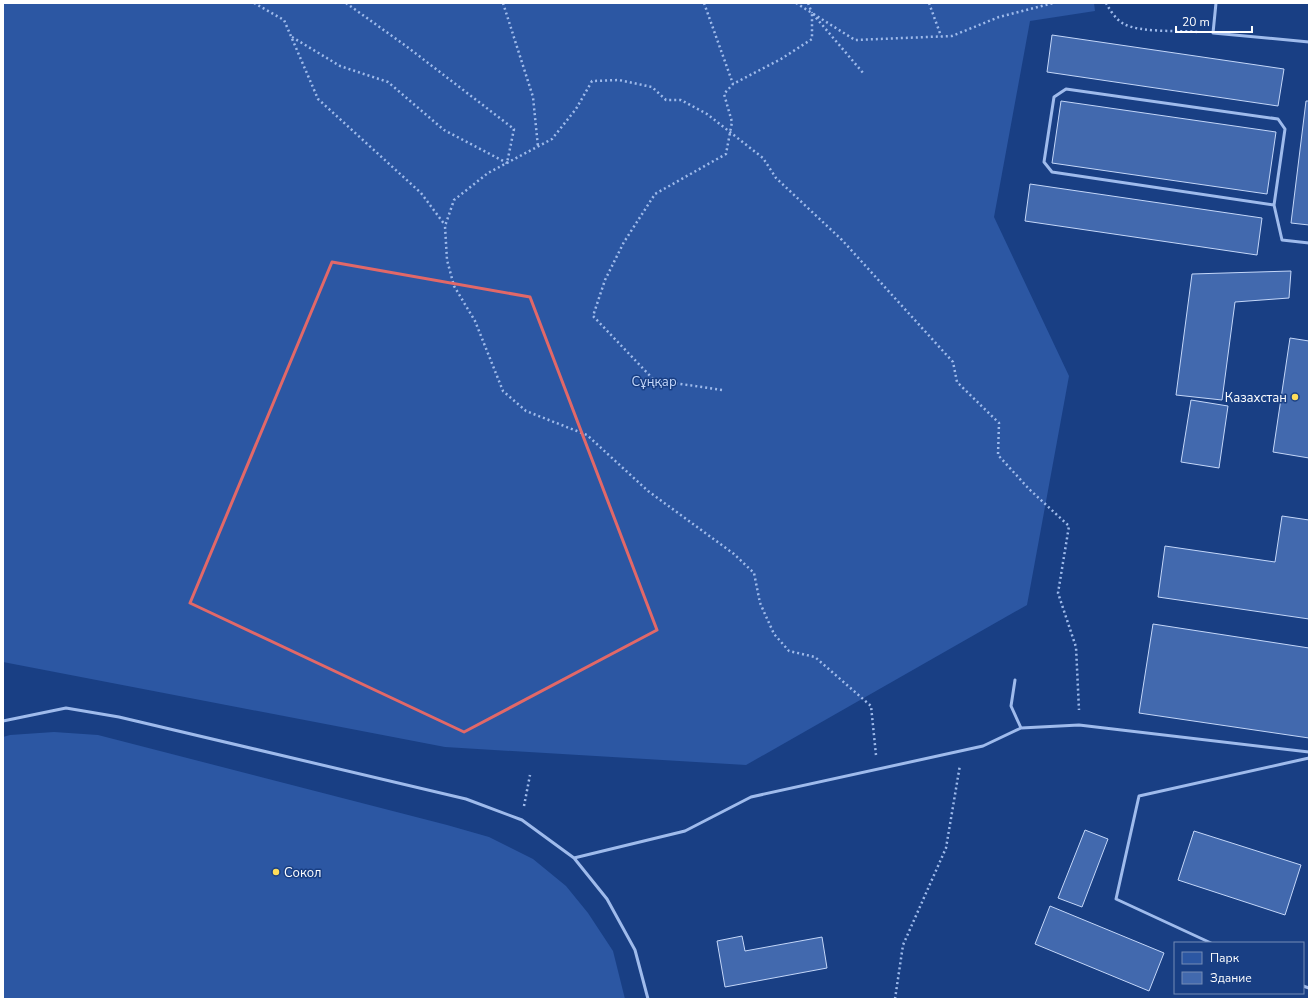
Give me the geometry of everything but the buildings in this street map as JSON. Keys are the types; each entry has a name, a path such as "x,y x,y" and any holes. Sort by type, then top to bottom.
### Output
{"lane":[{"path":"1216,3 1212,33 1309,42"},
{"path":"1274,205 1052,172 1044,162 1054,97 1066,89 1278,119 1285,129 1274,205 1282,240 1309,243"},
{"path":"1015,680 1010,706 1021,728"},
{"path":"3,721 66,708 119,717 466,799 522,820 574,858 608,899 635,950 648,999"},
{"path":"574,858 685,831 751,797 983,746 1021,728 1079,725 1309,752"},
{"path":"1209,942 1116,899 1139,796 1309,758"}],"path":[{"path":"254,3 284,20 318,99 421,193 445,226"},
{"path":"346,3 406,46 514,130 507,164"},
{"path":"503,3 533,97 538,147"},
{"path":"704,3 733,84"},
{"path":"796,3 855,40 952,36 999,17 1053,3"},
{"path":"808,3 812,13 864,74"},
{"path":"929,3 941,36"},
{"path":"1106,3 1122,24 1136,29 1212,33"},
{"path":"722,390 654,380 592,316 605,280 618,254 655,194 726,154 732,122 724,94 733,84 781,59 812,39 812,13"},
{"path":"292,37 340,66 388,82 444,130 507,164"},
{"path":"878,769 871,706 815,657 789,651 774,634 760,603 754,573 734,554 648,491 587,435 526,411 503,391 475,320 454,286 447,260 445,226 454,200 488,173 552,139 576,109 592,81 619,80 652,87 666,100 681,100 707,114 763,158 776,178 842,240 953,362 957,382 999,423 998,455 1029,489 1069,526 1058,593 1076,647 1079,725"},
{"path":"894,999 903,944 946,848 962,751"},
{"path":"522,820 530,775"}],"highlighted area":[{"path":"332,262 530,297 657,630 464,732 190,603"}],"green space":[{"name":"Сұңқар","path":"3,3 1094,3 1095,11 1030,21 994,217 1069,376 1027,605 746,765 445,747 3,662"},
{"name":"Сокол","path":"54,732 98,735 489,837 533,859 566,886 588,913 613,951 625,999 3,999 3,737 10,735"}],"place":[{"name":"Казахстан","path":"1295,397"},
{"name":"Сокол","path":"276,872"}]}
